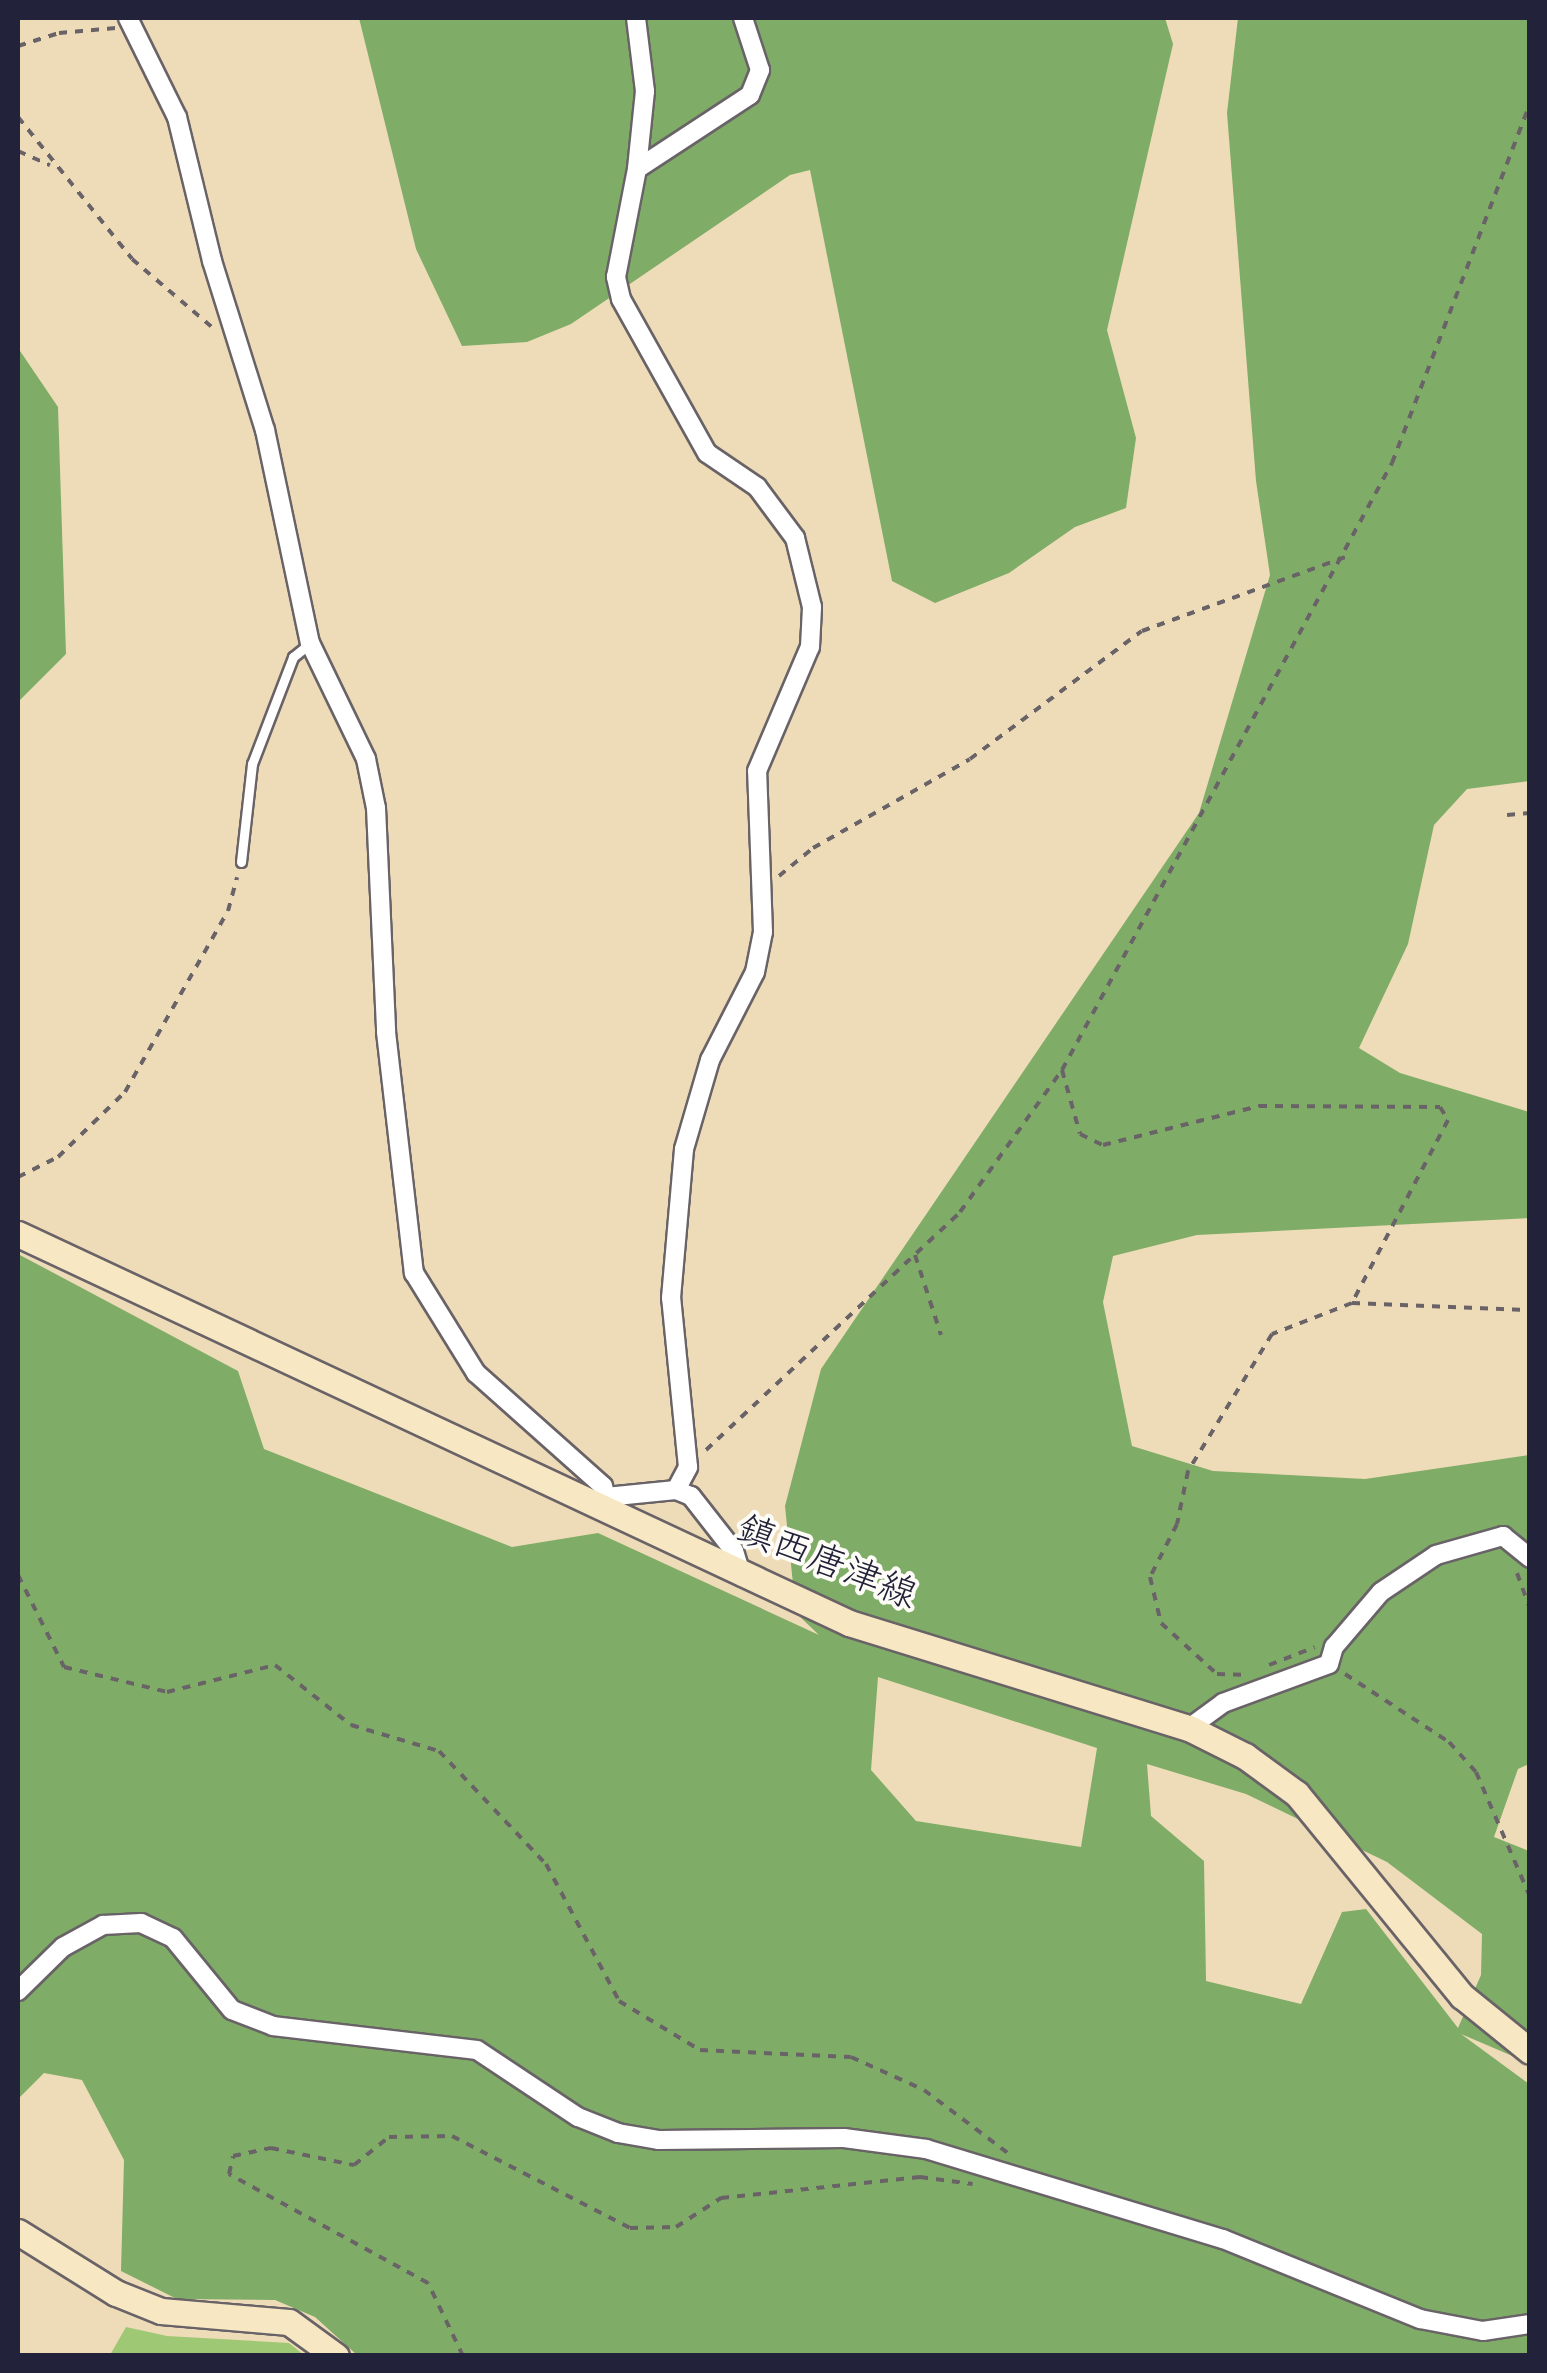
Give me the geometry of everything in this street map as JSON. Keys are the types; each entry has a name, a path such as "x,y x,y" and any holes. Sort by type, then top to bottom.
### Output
{"main road":[{"name":"鎮西唐津線","path":"18,1234 30,1245 602,1503 742,1577 849,1624 1189,1728 1245,1756 1297,1794 1349,1849 1462,1996 1530,2051"},
{"path":"18,2232 116,2292 161,2311 290,2322 336,2356"}],"street":[{"path":"636,18 645,91 637,169 620,234 616,277 621,299 707,452 776,508 795,538 812,607 810,647 757,771 762,889 754,972 710,1060 684,1150 670,1298 688,1467 676,1490"},
{"path":"637,169 750,94 760,70 743,18"},
{"path":"130,22 176,117 265,430 310,643 366,759 376,808 386,1032 414,1274 476,1373 604,1486 602,1503 676,1490 691,1496 734,1551 742,1577"},
{"path":"1189,1728 1223,1703 1332,1656 1381,1592 1436,1555 1503,1536 1530,1558"},
{"path":"18,1991 63,1948 103,1925 141,1922 173,1938 232,2010 274,2026 476,2050 578,2118 618,2134 659,2140 844,2138 926,2149 1223,2240 1420,2319 1483,2331 1530,2324"}],"lane":[{"path":"241,862 252,764 294,657 310,643"}],"path":[{"path":"18,46 59,33 130,22"},
{"path":"688,1467 915,1254 994,1170 1062,1070 1345,557 1392,463 1530,104"},
{"path":"18,117 50,165 132,259 240,350"},
{"path":"18,151 50,165"},
{"path":"762,889 814,848 970,759 1142,631 1345,557"},
{"path":"1506,815 1530,813"},
{"path":"18,1177 58,1157 125,1092 228,911 241,862"},
{"path":"1062,1070 1080,1134 1103,1145 1259,1106 1440,1107 1448,1120 1352,1303"},
{"path":"915,1254 941,1335"},
{"path":"1249,1675 1218,1674 1161,1623 1150,1576 1177,1524 1188,1470 1272,1334 1352,1303 1530,1310"},
{"path":"18,1575 64,1667 167,1692 275,1665 352,1726 438,1752 546,1864 619,2001 700,2050 851,2057 924,2090 1014,2158"},
{"path":"1262,1668 1304,1647 1332,1656 1449,1742 1467,1762 1530,1896"},
{"path":"462,2356 428,2283 229,2174 233,2156 271,2148 354,2165 388,2137 452,2136 630,2228 676,2227 720,2198 920,2176 991,2186"}],"green space":[{"path":"359,18 1165,18 1173,44 1107,330 1136,438 1126,508 1075,527 1009,573 935,603 892,581 810,170 790,175 571,324 527,342 462,346 416,249"},
{"path":"1238,18 1529,18 1529,781 1467,789 1434,825 1408,944 1359,1048 1400,1073 1529,1112 1529,1218 1197,1235 1113,1256 1103,1302 1132,1446 1213,1471 1365,1479 1529,1455 1529,1764 1518,1769 1494,1837 1529,1851 1529,2063 1461,2034 1529,2084 1529,2355 357,2355 315,2317 275,2300 177,2299 121,2271 124,2160 82,2080 44,2073 18,2099 18,1254 238,1371 264,1449 512,1547 598,1533 819,1635 796,1613 785,1506 821,1369 1199,813 1270,575 1256,481 1227,113","holes":["878,1677 1097,1748 1081,1847 916,1821 871,1770","1147,1764 1246,1794 1387,1862 1482,1934 1481,1975 1458,2028 1366,1909 1342,1912 1301,2004 1206,1981 1204,1861 1151,1816"]},
{"path":"18,348 58,407 66,654 18,702"},
{"path":"126,2327 167,2336 289,2343 304,2355 110,2355"}]}
